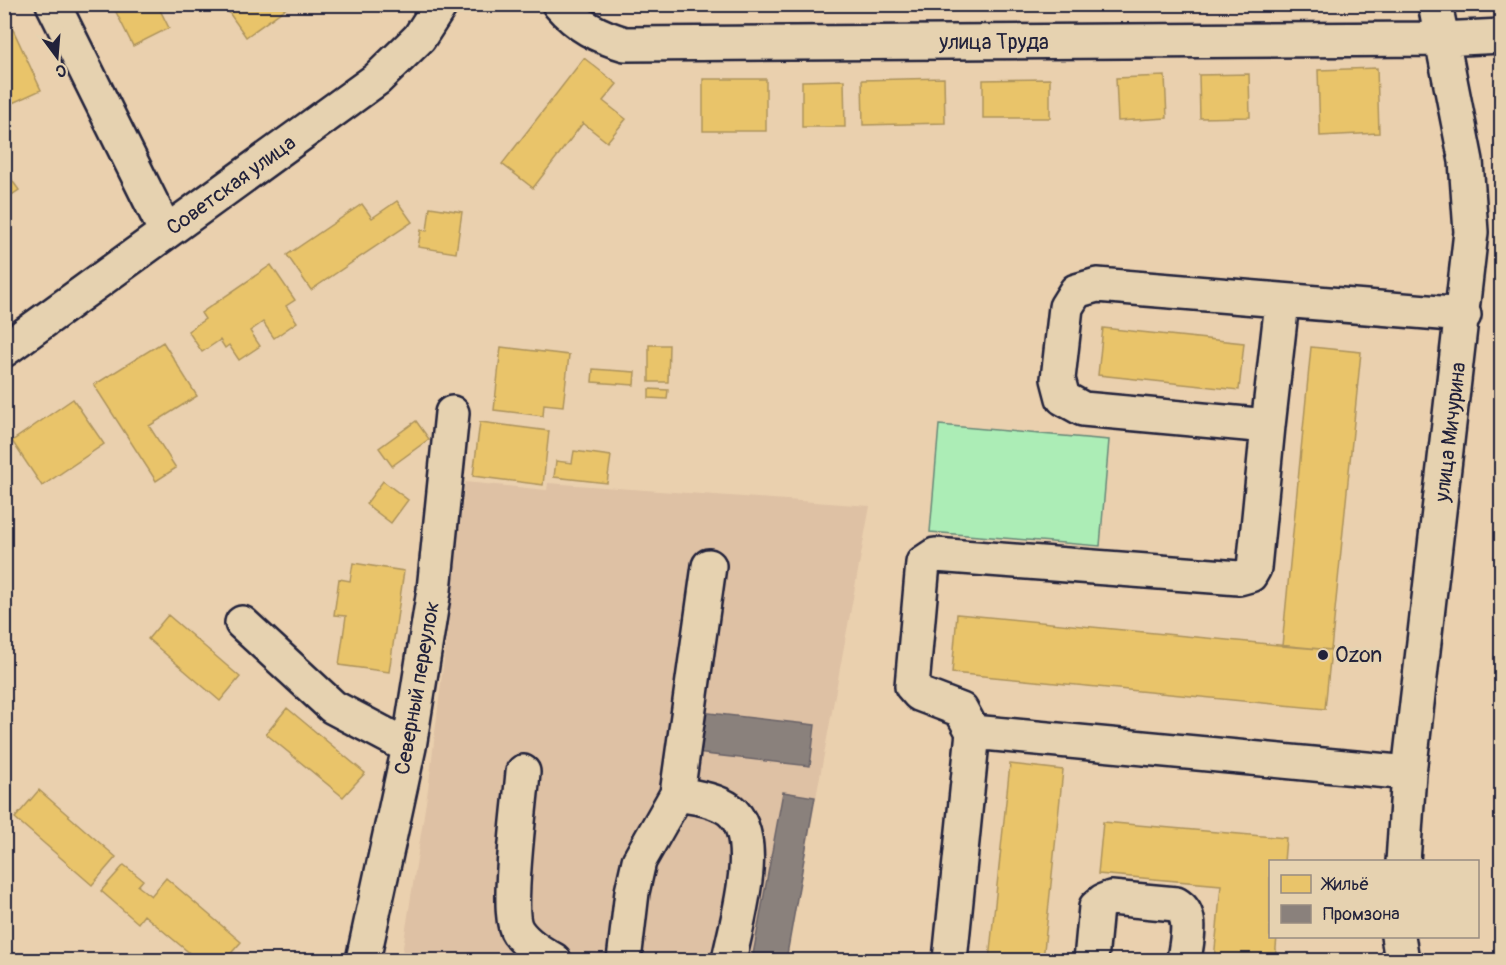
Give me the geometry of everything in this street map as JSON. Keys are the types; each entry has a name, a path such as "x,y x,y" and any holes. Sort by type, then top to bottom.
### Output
{"street":[{"path":"52,4 166,232"},
{"name":"Советская улица","path":"4,350 377,79 419,38 441,4"},
{"name":"улица Труда","path":"559,4 573,20 600,37 625,44 1441,39 1502,36"},
{"name":"улица Мичурина","path":"1403,860 1409,773 1464,315 1471,232 1466,160 1435,4"},
{"name":"улица Труда","path":"1441,39 1502,19"},
{"path":"1268,426 1083,410 1063,398 1058,379 1066,307 1076,291 1097,285 1282,302 1464,315"},
{"path":"950,960 973,732 961,710 919,694 912,686 923,563 935,555 1239,578 1250,574 1254,568 1282,302"},
{"name":"Северный переулок","path":"363,960 409,747 434,590 452,412"},
{"path":"624,960 632,892 639,861 677,794 709,566"},
{"path":"242,623 333,707 409,747"},
{"path":"973,732 1409,773"},
{"path":"523,772 512,907 517,931 533,948 554,960"},
{"path":"677,794 717,803 731,811 742,826 747,866 729,960"},
{"path":"1091,960 1096,907 1102,901 1111,898 1176,904 1183,908 1188,916 1184,960"},
{"path":"1398,938 1402,960"}],"shaded area":[{"path":"465,482 547,490 548,483 870,506 786,960 401,960 429,783"}],"green space":[{"path":"939,425 1109,440 1100,546 930,532"}],"building: Жильё":[{"path":"112,4 157,4 169,28 133,46"},
{"path":"223,4 292,4 246,37"},
{"path":"4,10 41,90 8,105 4,98"},
{"path":"584,58 617,84 603,101 626,119 607,142 583,123 533,188 502,164"},
{"path":"1377,68 1379,133 1320,136 1318,70"},
{"path":"1249,74 1250,117 1200,118 1199,75"},
{"path":"1165,76 1167,118 1118,121 1116,78"},
{"path":"944,78 945,123 863,125 862,80"},
{"path":"703,79 766,79 766,131 703,131"},
{"path":"1050,79 1050,118 983,118 983,80"},
{"path":"844,80 845,127 802,127 802,81"},
{"path":"4,169 19,190 4,200"},
{"path":"397,201 412,222 311,290 287,255 362,204 372,218"},
{"path":"430,207 462,212 456,253 418,247 421,230 427,231"},
{"path":"271,265 295,300 286,306 297,322 274,338 263,322 250,331 260,346 239,360 229,345 225,348 220,340 202,352 188,331 205,319 201,313"},
{"path":"1103,328 1244,343 1239,390 1098,375"},
{"path":"163,342 197,396 149,426 176,468 156,481 94,385"},
{"path":"649,345 669,345 668,382 649,382"},
{"path":"501,347 569,355 563,406 544,404 543,416 494,410"},
{"path":"1311,347 1361,352 1331,650 1282,646"},
{"path":"593,369 635,372 634,385 592,382"},
{"path":"649,389 668,390 667,399 649,398"},
{"path":"73,399 104,444 42,486 12,441"},
{"path":"416,421 429,439 392,466 379,448"},
{"path":"480,422 549,431 543,485 473,476"},
{"path":"574,451 611,456 607,483 554,477 556,461 572,463"},
{"path":"383,481 408,500 391,523 366,504"},
{"path":"353,563 404,571 389,672 339,665 346,616 334,615 339,579 350,581"},
{"path":"957,614 1331,650 1325,709 952,673"},
{"path":"168,615 240,677 220,701 148,639"},
{"path":"287,708 365,773 343,797 266,734"},
{"path":"1010,764 1063,770 1043,960 989,960"},
{"path":"39,790 116,857 92,885 15,818"},
{"path":"1103,822 1286,838 1284,860 1269,860 1269,938 1277,938 1275,960 1214,960 1221,885 1098,874"},
{"path":"124,865 143,880 138,886 151,896 166,878 241,942 225,960 198,960 144,915 138,923 101,891"}],"building: Промзона":[{"path":"700,712 815,725 810,766 696,753"},
{"path":"783,792 815,797 786,960 752,960"}],"place":[{"name":"Ozon","path":"1323,655"}]}
